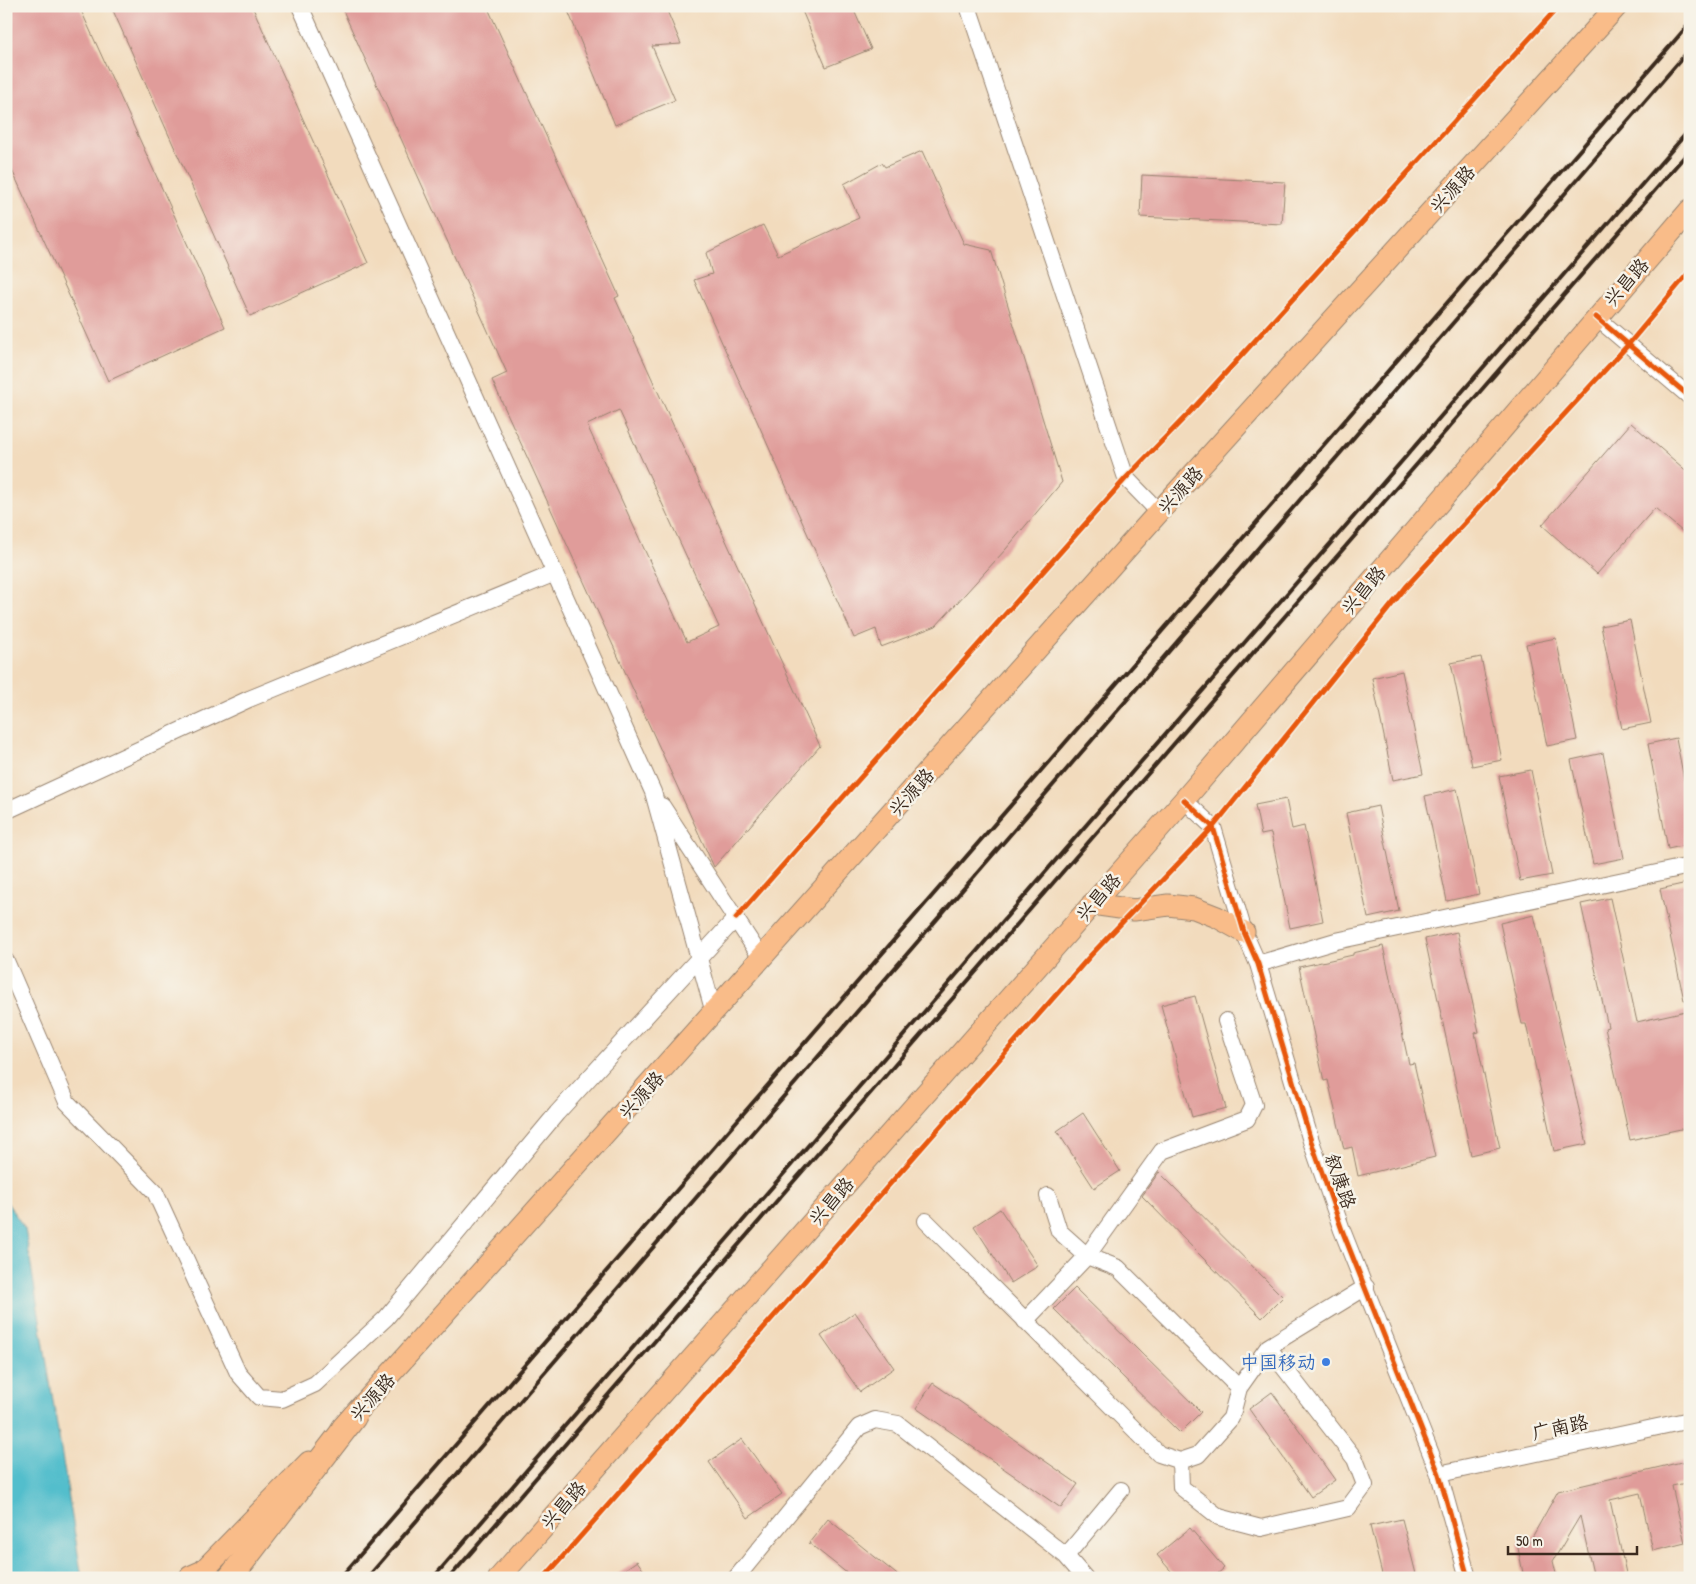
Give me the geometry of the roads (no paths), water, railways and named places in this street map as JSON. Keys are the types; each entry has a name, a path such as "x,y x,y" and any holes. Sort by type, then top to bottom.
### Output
{"highway":[{"path":"230,1578 354,1417"}],"main road":[{"name":"兴源路","path":"196,1577 354,1417 1159,512 1617,6"},
{"name":"兴昌路","path":"499,1578 1184,800 1596,317 1690,210"},
{"path":"1092,904 1134,910 1168,905 1194,908 1217,917 1244,932"}],"street":[{"path":"300,6 654,792 762,959"},
{"path":"968,6 1126,478 1159,512"},
{"path":"1596,317 1690,397"},
{"path":"6,811 249,699 555,573"},
{"path":"654,792 714,1014"},
{"name":"叙康路","path":"1184,800 1213,827 1244,932 1258,964 1311,1141 1342,1230 1439,1474 1468,1578"},
{"path":"1258,964 1336,940 1690,866"},
{"path":"6,961 67,1102 155,1192 238,1373 259,1397 282,1399 315,1384 386,1318 558,1113 736,918"},
{"path":"1025,1320 1087,1256 1162,1151 1247,1119 1254,1105 1226,1021"},
{"path":"1048,1196 1058,1232 1087,1256 1118,1268 1240,1388"},
{"path":"926,1221 1159,1454 1180,1460 1198,1455 1231,1418 1240,1388 1268,1347 1366,1287"},
{"path":"1180,1460 1181,1487 1219,1517 1261,1528 1348,1508 1365,1485 1355,1459 1268,1347"},
{"path":"736,1578 859,1427 875,1420 898,1424 1066,1556 1085,1578"},
{"name":"广南路","path":"1439,1474 1690,1420"},
{"path":"1066,1556 1121,1490"}],"water":[{"path":"6,1201 25,1229 82,1578 6,1578"}],"railway":[{"path":"340,1578 1690,23"},
{"path":"367,1578 1690,49"},
{"path":"433,1578 1690,129"},
{"path":"449,1578 1690,150"}],"place":[{"name":"中国移动","path":"1326,1362"}]}
